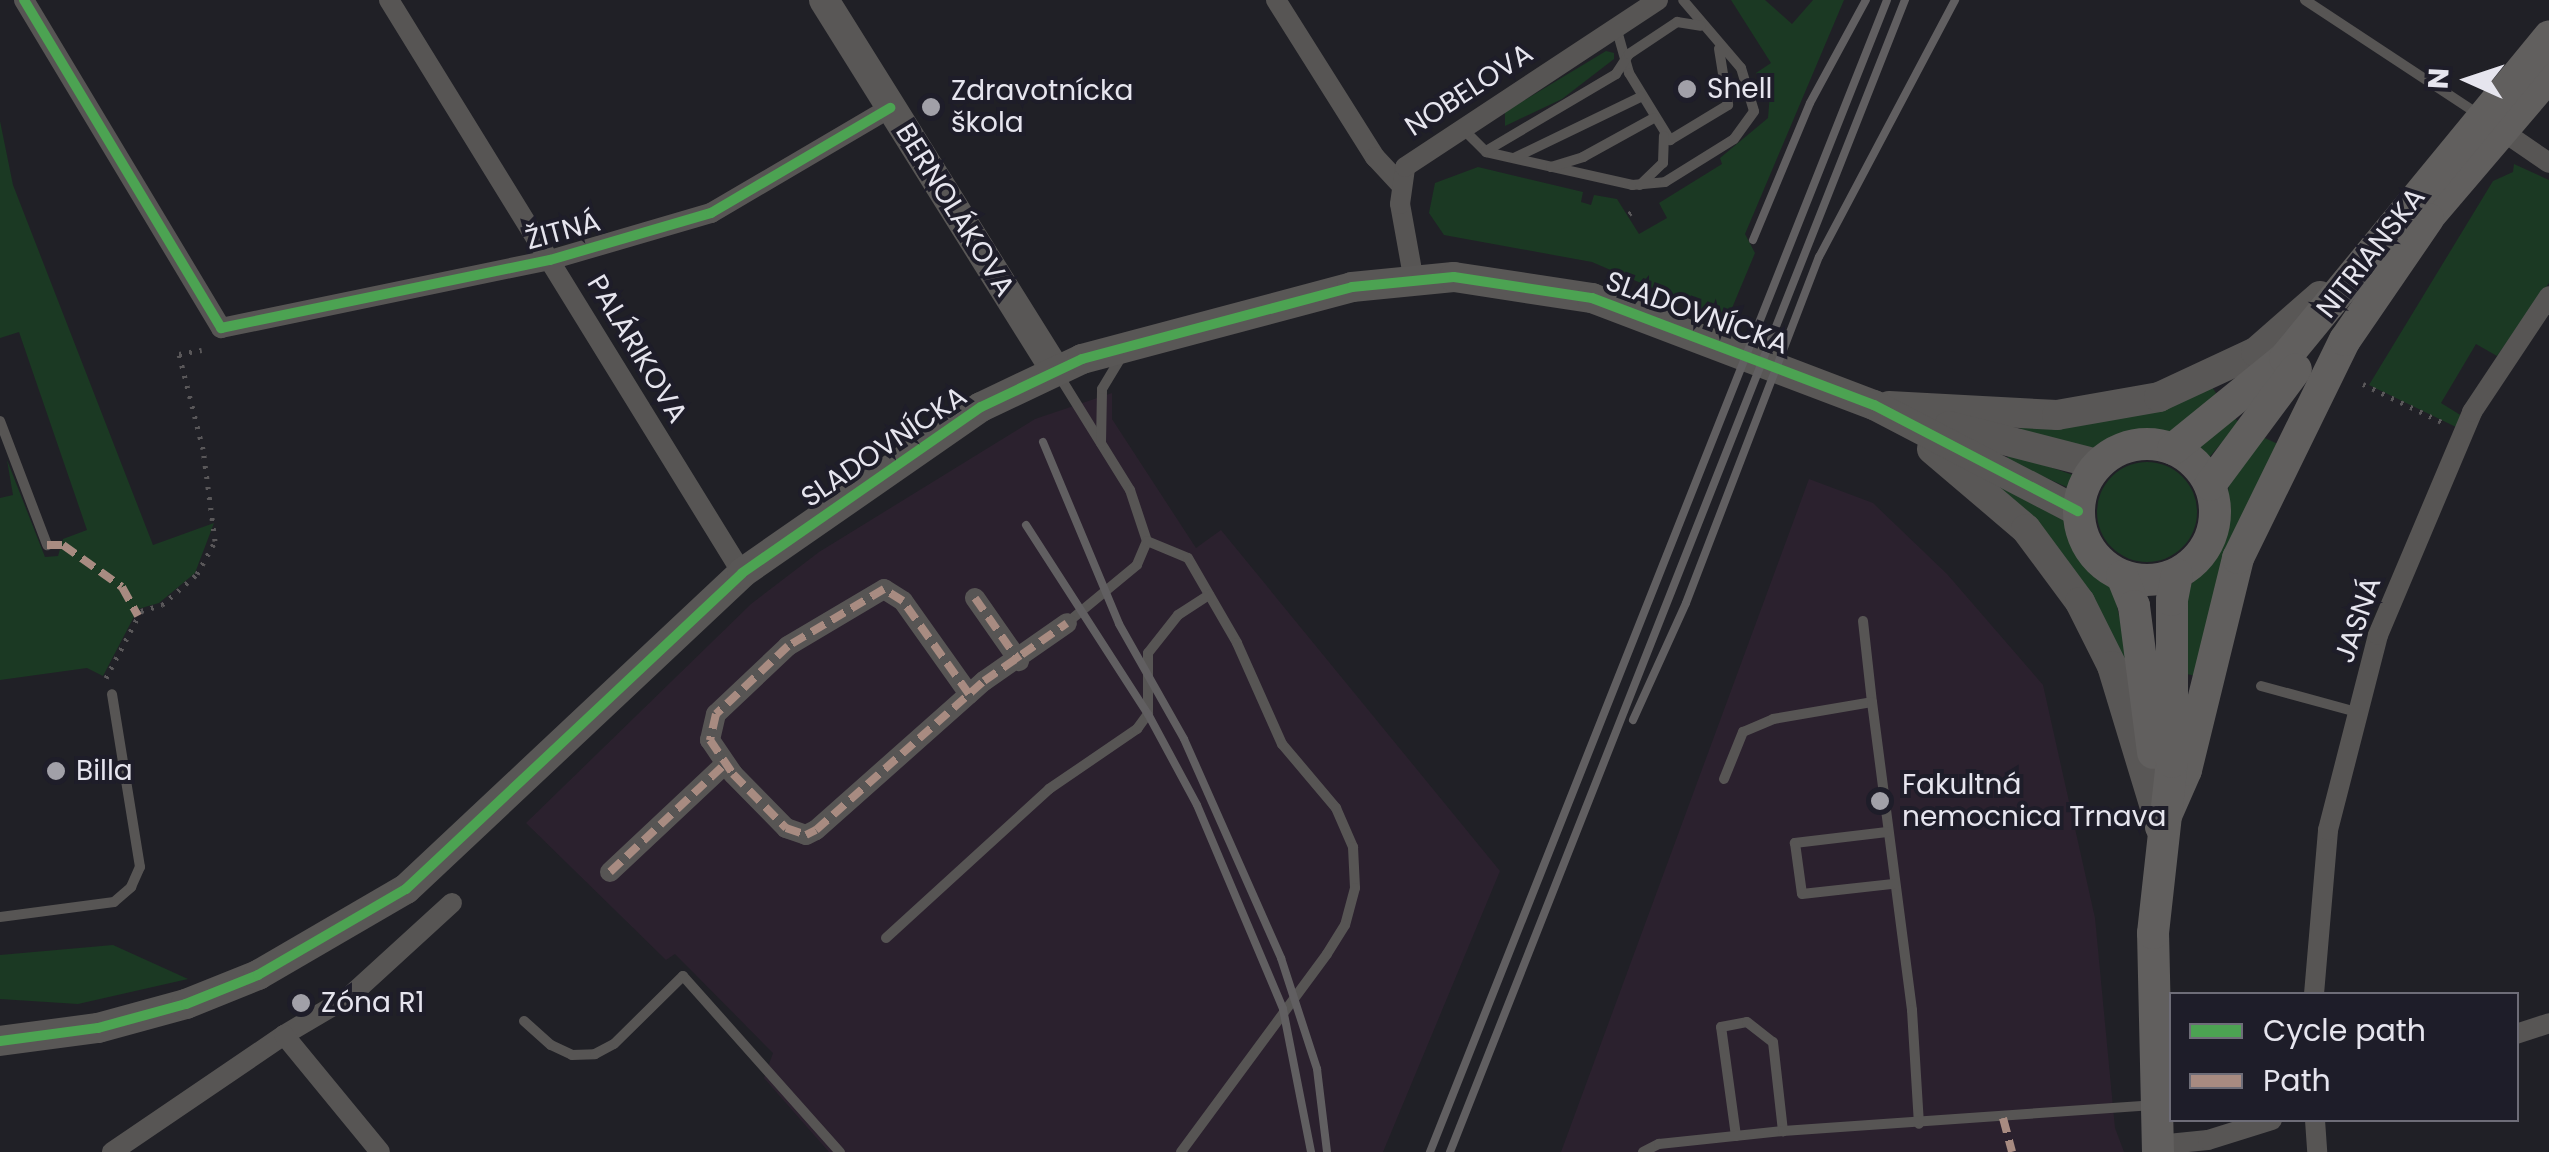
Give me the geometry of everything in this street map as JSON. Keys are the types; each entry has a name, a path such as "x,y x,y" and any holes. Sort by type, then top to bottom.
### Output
{"main road":[{"name":"NITRIANSKA","path":"2210,485 2275,394 2428,219 2549,37"},
{"name":"NITRIANSKA","path":"2174,449 2286,358 2386,231 2490,122 2549,76"},
{"path":"2161,826 2186,770 2238,558 2345,340 2428,219"},
{"path":"2158,1149 2153,933 2161,826 2172,762 2172,600 2178,574 2210,536 2215,505 2210,485 2174,449 2133,445 2098,464 2078,511 2090,551 2122,576 2134,606 2161,826"},
{"path":"2122,576 2160,580 2178,574"}],"street":[{"name":"ŽITNÁ","path":"24,0 221,328 550,260 711,212 890,108"},
{"name":"PALÁRIKOVA","path":"389,0 742,573"},
{"name":"BERNOLÁKOVA","path":"824,0 1055,369"},
{"path":"1276,0 1370,150 1399,183 1413,276"},
{"name":"NOBELOVA","path":"1399,183 1416,156 1658,0"},
{"path":"2490,122 2549,163"},
{"path":"1874,405 2058,416 2159,397 2256,352 2386,231"},
{"name":"SLADOVNÍCKA","path":"0,1041 98,1028 186,1004 258,974 370,911 458,844 742,573 934,438 1055,369 1146,341 1413,276 1496,280 1592,298 1874,405 2098,464"},
{"name":"JASNÁ","path":"2314,992 2328,830 2378,635 2472,412 2549,296"},
{"path":"1874,405 1983,488 2059,569 2112,666 2161,826"},
{"name":"SLADOVNÍCKA","path":"1874,405 2078,511"},
{"path":"969,694 903,601 884,589 788,646 716,714 710,740 724,764 786,828 806,835 969,694 1067,623"},
{"path":"975,598 1019,661"},
{"path":"610,872 724,764"},
{"path":"112,1152 284,1034 350,996 452,903"},
{"path":"2519,1033 2549,1023"},
{"path":"284,1034 380,1152"},
{"path":"2158,1149 2208,1140 2266,1122"},
{"path":"2314,1122 2317,1152"}],"lane":[{"path":"1462,128 1486,152 1640,186 1664,182 1748,126 1754,92 1741,68 1719,48 1683,0"},
{"path":"2305,0 2490,122"},
{"path":"1486,152 1616,74 1626,61 1677,22 1706,30"},
{"path":"1616,27 1626,61 1664,136 1663,163 1640,186"},
{"path":"1664,136 1675,140 1728,105 1719,48"},
{"path":"1514,158 1642,97"},
{"path":"1550,167 1583,157 1654,118"},
{"path":"1101,444 1108,372 1146,341"},
{"path":"1055,369 1144,518 1146,542 1137,564 1067,623"},
{"path":"0,421 47,545"},
{"path":"1146,542 1180,550 1209,595 1282,744 1336,808 1353,847 1356,888 1327,954 1181,1152"},
{"path":"886,938 1050,789 1137,729 1148,714 1148,653 1178,614 1209,595"},
{"path":"1863,621 1893,884 1912,1010 1919,1124"},
{"path":"2261,686 2358,712"},
{"path":"0,916 114,902 131,887 140,866 112,694"},
{"path":"1724,778 1744,732 1773,719 1872,702"},
{"path":"1887,832 1795,842 1802,894 1893,884"},
{"path":"524,1021 572,1055 595,1054 614,1044 682,976 840,1152"},
{"path":"1736,1136 1721,1027 1747,1022 1773,1042 1783,1131"},
{"path":"1643,1152 1659,1144 1783,1131 2154,1105"}],"path":[{"path":"1629,214 1636,209"},
{"path":"112,694 104,680 141,611 162,605 198,574 216,542 203,449 179,354 202,350"},
{"path":"2363,384 2456,429"}],"shaded area":[{"path":"1112,393 1112,419 1196,548 1221,530 1500,871 1383,1152 829,1152 764,1078 773,1053 675,954 666,960 526,823 751,604 819,552 1035,419"},
{"name":"Fakultná nemocnica Trnava","path":"1809,479 1873,503 1947,574 2043,685 2095,918 2115,1128 2124,1152 1561,1152"}],"green space":[{"path":"1731,0 1765,0 1792,24 1813,0 1844,0 1745,234 1755,253 1727,320 1592,262 1444,235 1429,213 1435,183 1478,167 1583,192 1581,202 1591,205 1594,195 1617,199 1639,234 1667,218 1659,203 1722,164 1720,158 1768,118 1770,93 1756,73 1771,63"},
{"path":"1606,51 1614,53 1614,59 1562,99 1505,126 1505,112"},
{"path":"0,121 13,185 153,545 214,523 195,573 159,603 138,609 103,676 87,668 0,680 0,498 13,495 7,460 45,557 58,556 63,539 87,530 19,332 0,338"},
{"path":"2514,164 2549,180 2549,283 2497,356 2476,344 2441,403 2462,416 2456,427 2369,385 2493,181 2513,172"},
{"path":"2212,387 2221,401 2170,434 2125,436 2093,449 2018,435 2021,427"},
{"path":"2233,417 2239,422 2207,460 2195,448"},
{"path":"2256,434 2278,444 2196,676 2182,673 2187,590 2223,540 2229,483"},
{"path":"2010,453 2076,476 2071,489 2006,460"},
{"path":"2147,462 2175,470 2189,484 2197,512 2189,540 2175,554 2147,562 2119,554 2105,540 2097,512 2105,484 2119,470"},
{"path":"1997,479 2065,520 2081,560 2113,589 2133,677 1993,487"},
{"path":"113,945 188,979 78,1004 0,999 0,955"}],"railway":[{"path":"1753,240 1810,103 1866,0"},
{"path":"1430,1152 1887,0"},
{"path":"1450,1152 1905,0"},
{"path":"1633,720 1686,603 1819,257 1955,0"},
{"path":"1043,442 1119,624 1184,739 1281,958 1317,1069 1327,1152"},
{"path":"1026,525 1148,714 1197,805 1283,1009 1311,1152"}],"marked path":[{"path":"47,545 63,545 122,587 138,616"},
{"path":"969,694 903,601 884,589 788,646 716,714 710,740 733,774 786,828 806,835 816,830 984,681 1067,623"},
{"path":"975,598 1019,661"},
{"path":"610,872 725,764"},
{"path":"2003,1118 2012,1152"}],"cycle path":[{"path":"24,0 221,328 550,260 711,213 890,108"},
{"path":"0,1041 98,1028 186,1004 258,975 406,889 742,573 981,407 1082,359 1352,287 1454,277 1592,298 1874,405 2078,511"}],"place":[{"name":"Shell","path":"1687,89"},
{"name":"Zdravotnícka škola","path":"931,107"},
{"name":"Billa","path":"56,771"},
{"name":"Fakultná nemocnica Trnava","path":"1880,801"},
{"name":"Zóna R1","path":"301,1003"}]}
